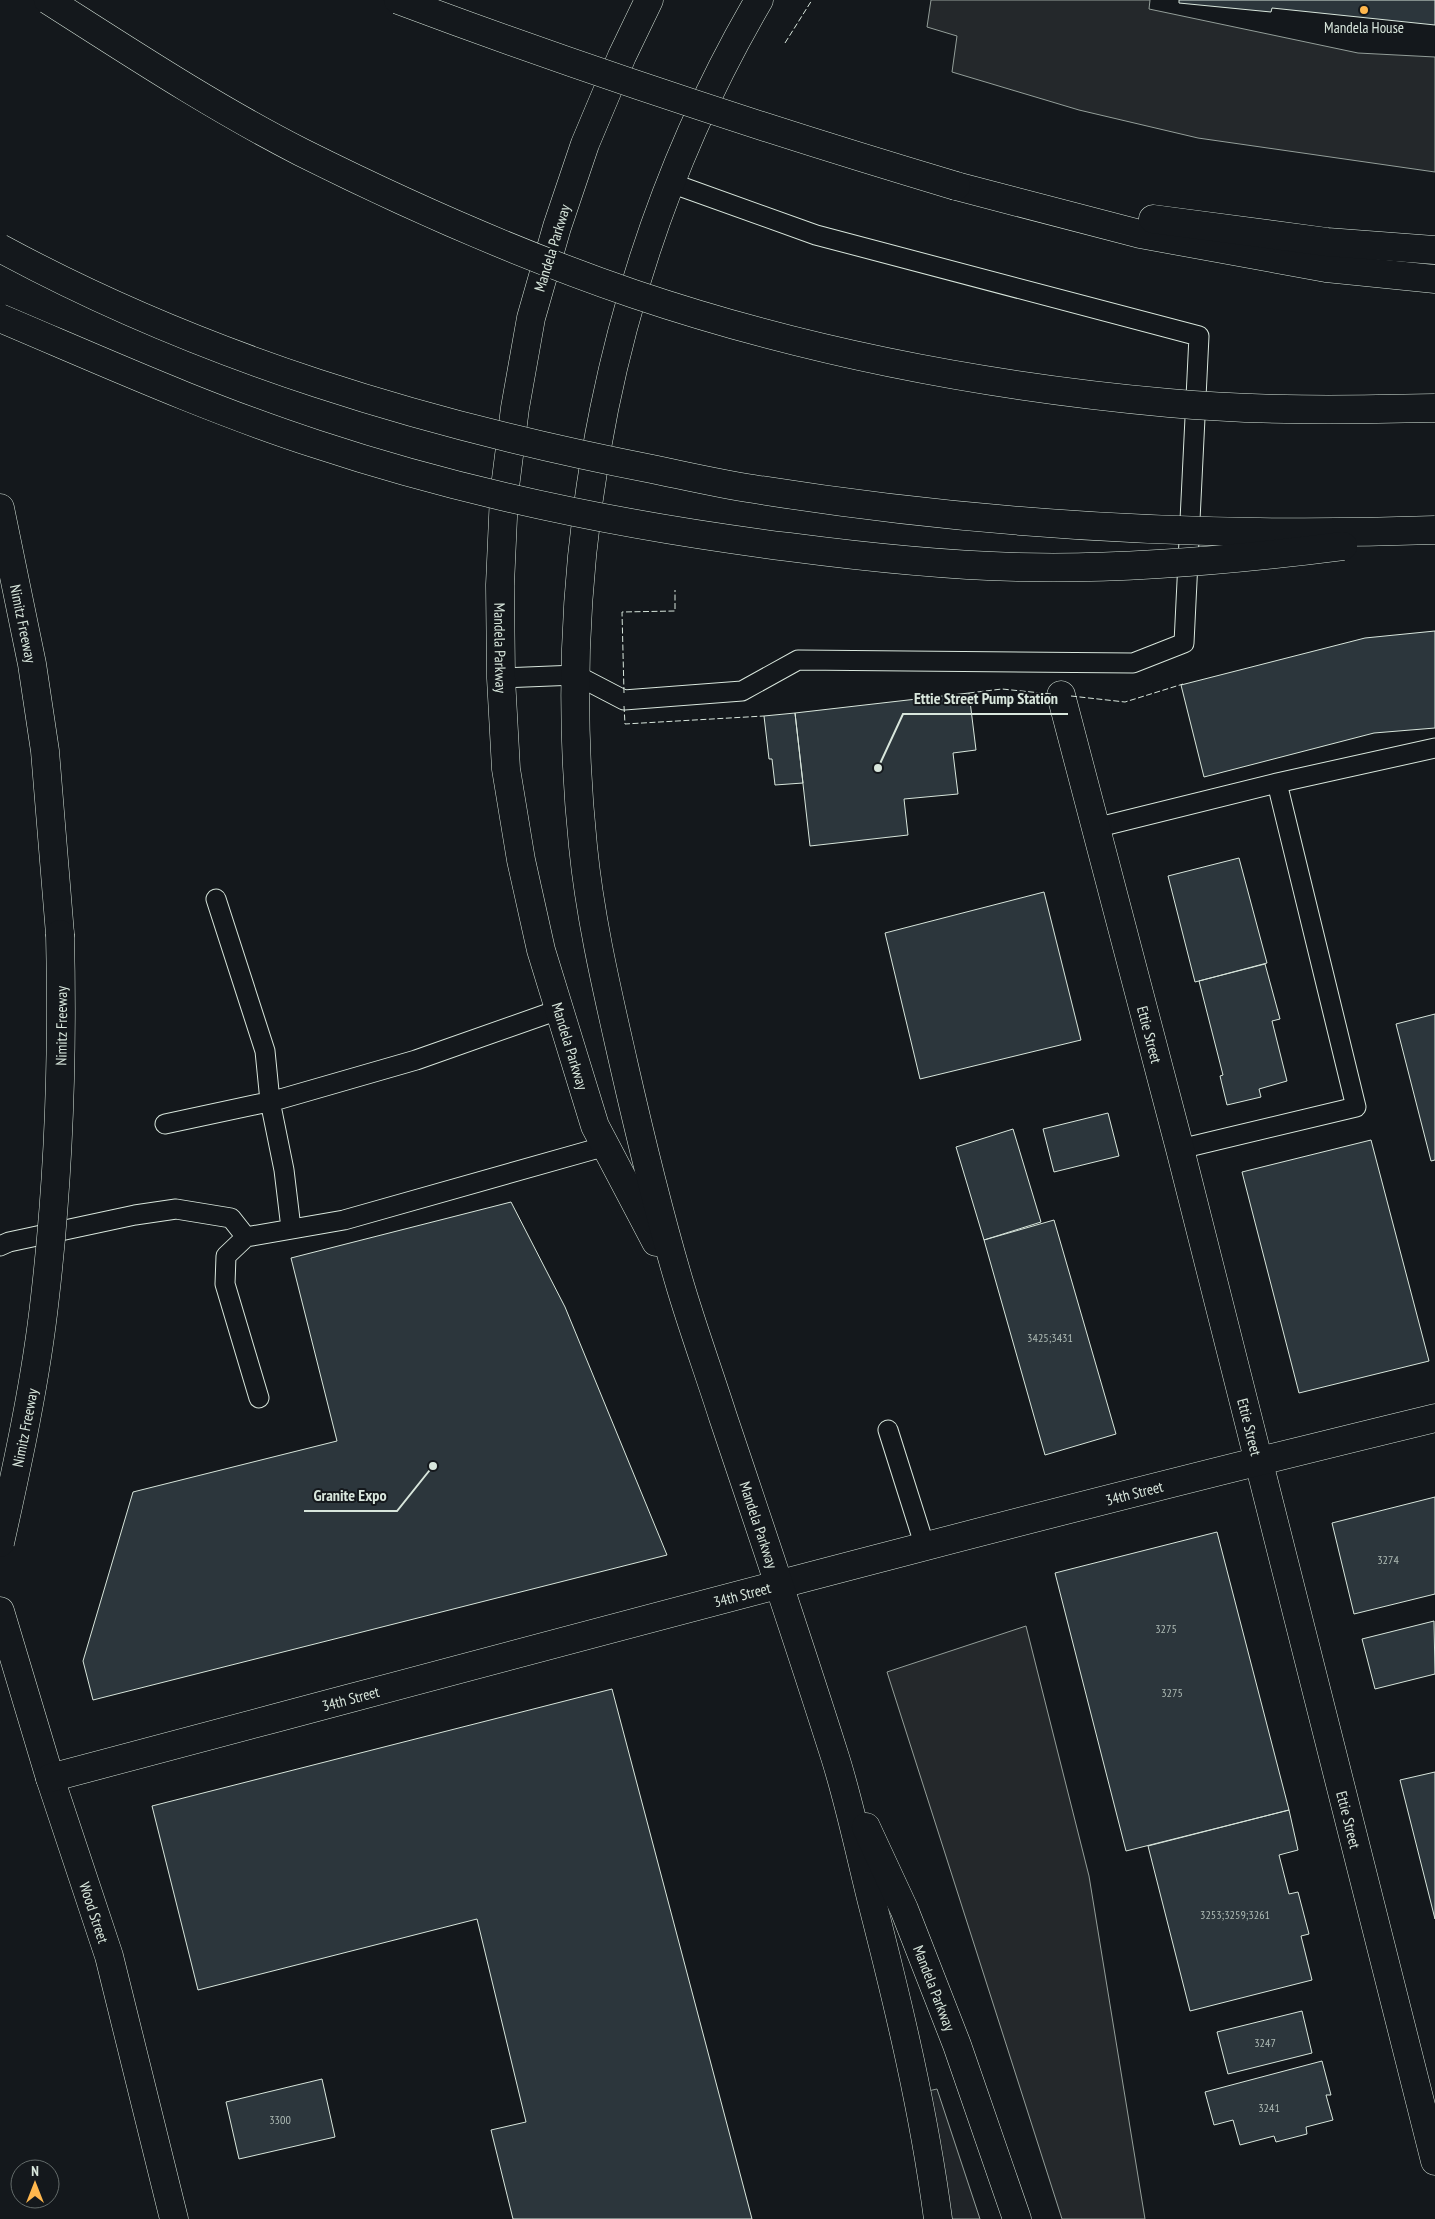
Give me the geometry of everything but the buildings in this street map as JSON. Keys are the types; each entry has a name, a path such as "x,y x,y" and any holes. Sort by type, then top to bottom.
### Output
{"main road":[{"path":"48,0 171,78 299,151 464,228 548,263 655,300 809,344 988,382 1172,404 1262,409 1354,410 1435,408"},
{"path":"398,0 504,40 682,101 956,186 1149,236 1326,268 1435,279"},
{"name":"Mandela Parkway","path":"650,0 622,56 585,144 557,226 531,318 515,408 504,496 500,585 501,678 506,769 521,860 541,950 558,1010 594,1126 680,1288"},
{"name":"Mandela Parkway","path":"759,0 707,99 671,183 645,255 622,331 601,421 588,506 579,589 576,675 576,763 583,850 597,939 644,1152 680,1288 837,1764 900,2013 933,2183 938,2219"},
{"path":"956,186 1232,231 1327,242 1435,250"},
{"path":"0,248 112,303 199,340 288,373 377,403 471,430 563,452 750,488 844,502 1023,521 1208,530 1304,532 1435,530"},
{"path":"0,318 162,386 322,446 399,470 488,493 575,513 684,532 842,554 934,564 1021,567 1112,566 1205,561 1435,535"},
{"name":"Nimitz Freeway","path":"0,508 32,664 46,751 60,934 62,1024 60,1113 45,1299 28,1406 0,1543"},
{"name":"Ettie Street","path":"1061,695 1180,1149 1435,2162"},
{"name":"34th Street","path":"50,1778 925,1547 1258,1461 1435,1418"},
{"name":"Wood Street","path":"0,1610 50,1778 109,1956 174,2219"},
{"name":"Mandela Parkway","path":"837,1764 904,1909 957,2045 1017,2219"}],"lane":[{"path":"501,678 576,675 624,700 742,691 798,660 1132,663 1184,643 1199,336 816,235 671,183"},
{"path":"1095,828 1277,783 1435,748"},
{"path":"1180,1149 1356,1107 1277,783"},
{"path":"216,899 265,1052 270,1102 284,1170 291,1228"},
{"path":"164,1124 270,1102 416,1060 558,1010"},
{"path":"259,1398 225,1284 226,1256 246,1237 344,1220 606,1146"},
{"path":"0,1246 9,1242 176,1209 231,1218 246,1237"},
{"path":"888,1430 925,1547"}],"shaded area":[{"path":"931,0 1150,0 1149,9 1358,53 1435,57 1435,172 1198,138 1079,110 952,72 957,36 927,27"},
{"path":"1026,1626 1089,1876 1145,2219 1062,2219 887,1672"},
{"path":"937,2089 980,2219 950,2219 928,2091"}],"fence":[{"path":"785,43 812,0"},
{"path":"624,693 622,612 675,611 675,590"},
{"path":"1071,696 1125,702 1183,684"},
{"path":"969,693 1002,689 1051,694"},
{"path":"624,706 625,724 764,716"}],"place":[{"name":"Mandela House","path":"1364,10"},
{"name":"Ettie Street Pump Station","path":"878,768"},
{"name":"Granite Expo","path":"433,1466"}]}
